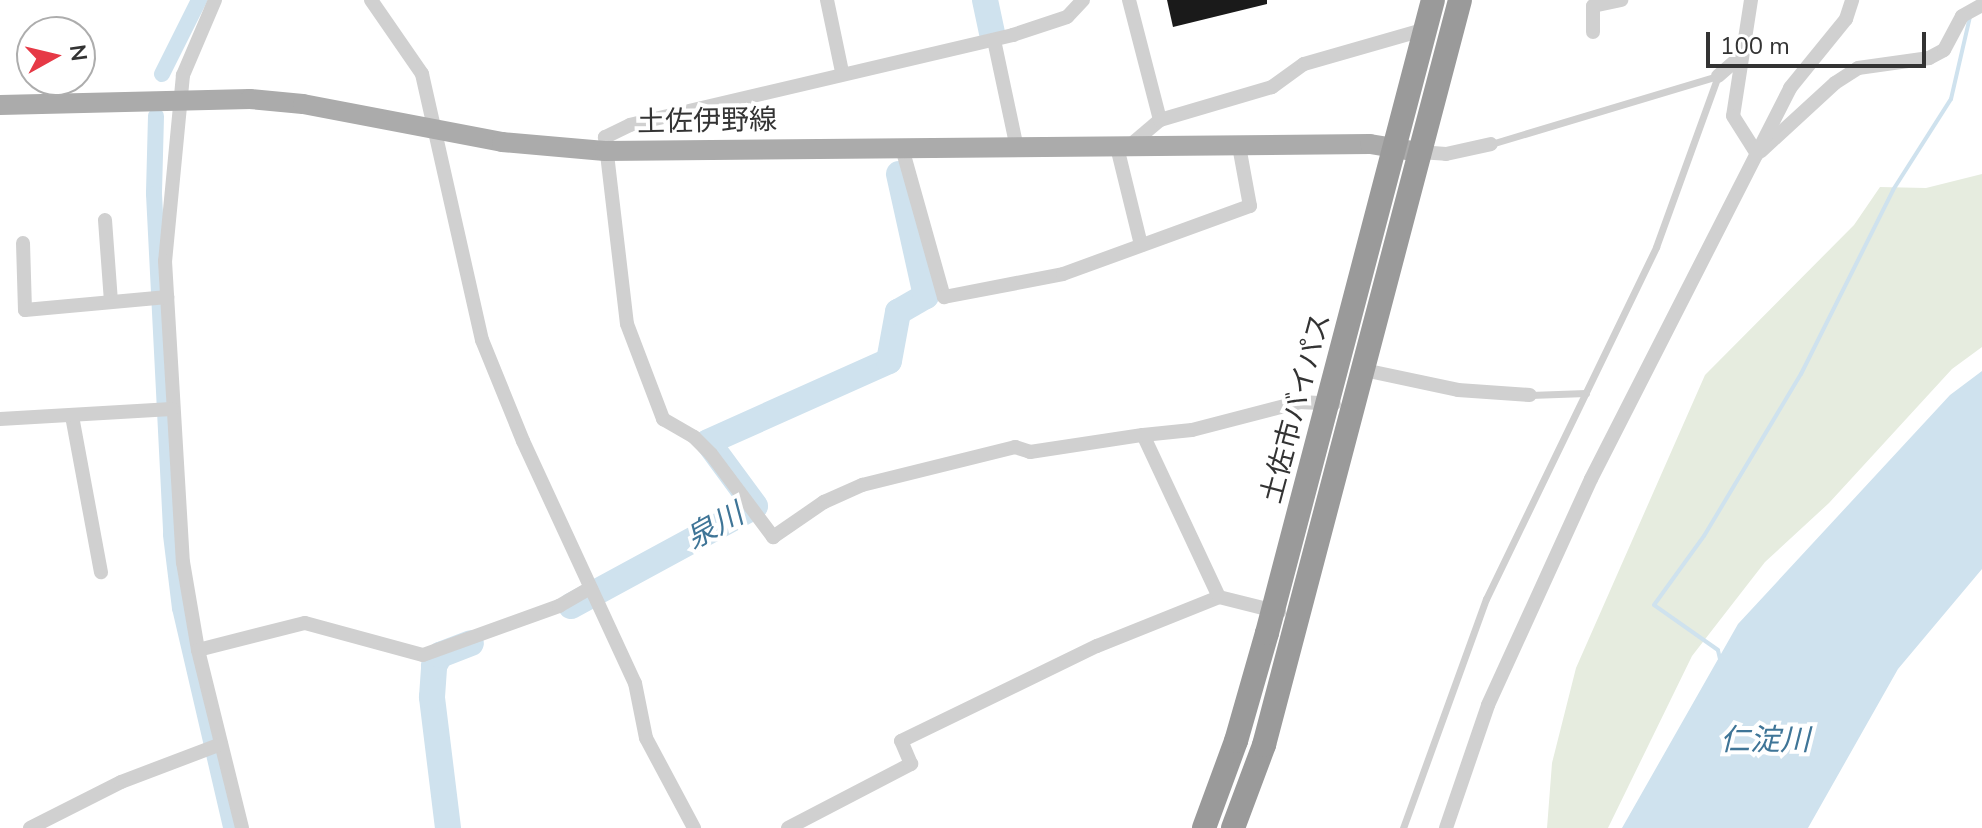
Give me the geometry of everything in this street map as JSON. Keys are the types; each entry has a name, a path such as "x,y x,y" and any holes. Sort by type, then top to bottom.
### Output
{"highway":[{"name":"土佐市バイパス","path":"1204,828 1236,741 1273,610 1433,0"},
{"name":"土佐市バイパス","path":"1233,828 1252,784 1298,617 1460,0"}],"main road":[{"name":"土佐伊野線","path":"0,105 179,99 303,104 502,142 605,151 1239,146 1395,147 1419,152"}],"street":[{"path":"215,0 190,49 179,99 159,298 166,410 183,562 213,746 242,828"},
{"path":"371,0 422,74 472,311 523,441 635,683 646,738 694,828"},
{"path":"827,0 842,72"},
{"path":"1083,0 1067,17 994,40 842,72 630,125 605,137 627,324 663,419 703,445 773,537 824,502 862,485 1015,447 1030,452 1192,430 1300,402 1354,408"},
{"path":"1129,0 1160,120"},
{"path":"1593,32 1593,6 1621,0"},
{"path":"1751,0 1733,116 1757,154"},
{"path":"1446,828 1488,705 1520,631 1790,88 1846,19 1852,0"},
{"path":"1757,154 1783,135 1835,83 1858,68 1929,58 1944,50 1975,8"},
{"path":"1141,245 1123,147 1160,120 1272,87 1304,64 1426,29"},
{"path":"994,40 1017,148"},
{"path":"1718,76 1741,56"},
{"path":"1419,152 1446,154 1491,144"},
{"path":"902,148 944,297 1063,274 1250,206 1239,146"},
{"path":"105,220 111,301"},
{"path":"23,243 25,310 159,298"},
{"path":"1364,370 1458,390 1530,395"},
{"path":"0,419 166,410"},
{"path":"72,416 101,572"},
{"path":"1143,435 1219,597"},
{"path":"198,650 305,623 423,655 559,606 590,588"},
{"path":"788,828 911,764 901,741 1097,646 1219,597 1298,617"},
{"path":"30,828 70,804 213,746"}],"lane":[{"path":"1491,144 1718,76"},
{"path":"1403,828 1486,599 1656,247 1718,76"},
{"path":"1530,395 1586,393"}],"shaded area":[{"path":"1982,174 1982,347 1952,369 1829,503 1765,562 1692,656 1608,828 1547,828 1552,763 1576,668 1705,375 1854,225 1880,187 1926,188"}],"water":[{"name":"仁淀川","path":"1982,371 1982,569 1898,669 1808,828 1622,828 1738,624 1950,395"}],"building":[{"path":"1167,0 1267,0 1267,4 1173,27"}],"waterway":[{"path":"162,74 199,0"},
{"name":"泉川","path":"985,0 992,33"},
{"path":"1720,659 1718,650 1654,605 1704,536 1801,374 1893,190 1951,99 1970,17"},
{"path":"156,116 154,194 171,535 180,608 231,828"},
{"name":"泉川","path":"571,606 755,506 708,442 889,361 898,312 926,296 899,174"},
{"name":"泉川","path":"448,828 432,697 434,666 440,655 471,643"}]}
